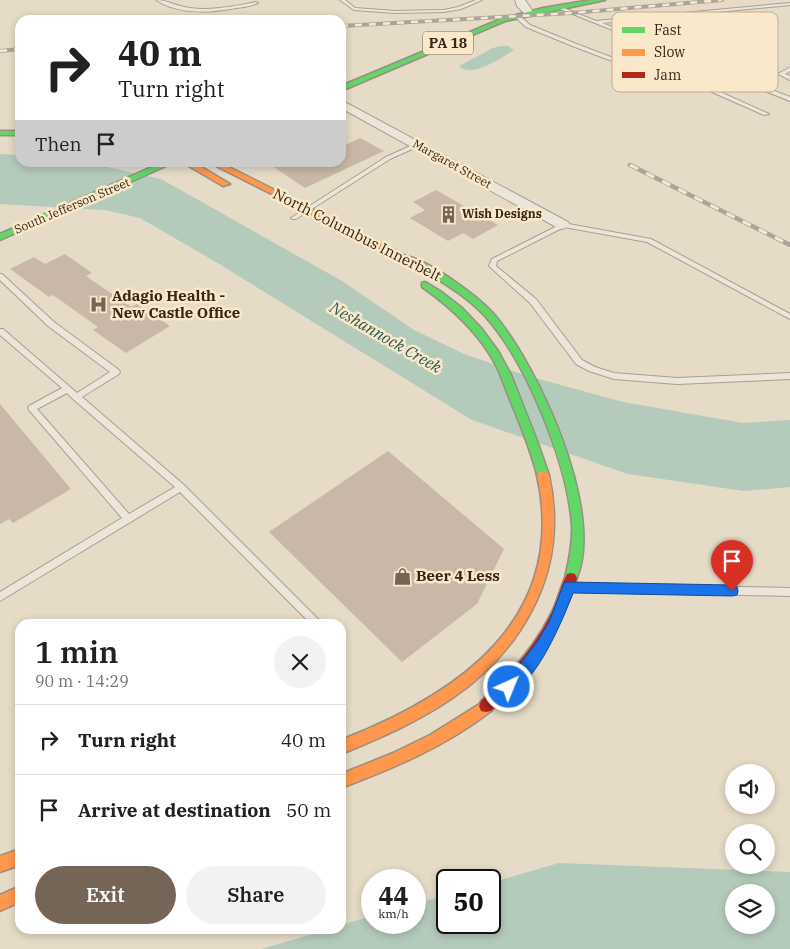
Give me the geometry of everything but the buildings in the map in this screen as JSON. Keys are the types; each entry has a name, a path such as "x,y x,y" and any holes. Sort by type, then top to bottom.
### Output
{"main road":[{"name":"PA 18","path":"346,87 491,25 517,16 602,0"},
{"path":"0,133 15,133"},
{"name":"South Jefferson Street","path":"0,238 161,167"},
{"path":"195,167 235,188"},
{"name":"North Columbus Innerbelt","path":"222,167 411,260 461,290 480,306 498,325 515,350 528,376 571,481 578,526 578,550 568,587 554,624 527,668 495,699 463,724 404,757 346,779"},
{"name":"North Columbus Innerbelt","path":"346,744 390,728 418,715 486,666 515,632 538,587 550,544 551,524 545,482 532,443 501,365 491,348 468,319 445,298 414,278"},
{"path":"0,864 15,859"},
{"path":"0,903 15,896"}],"street":[{"path":"520,0 522,6 530,13"},
{"name":"Margaret Street","path":"346,106 563,225"}],"lane":[{"path":"158,0 171,7 189,11 226,9 256,3"},
{"path":"342,0 354,9 395,12 444,11 459,8 480,0"},
{"path":"703,12 790,4"},
{"path":"557,7 612,29"},
{"path":"517,16 528,26 612,59"},
{"path":"595,22 612,20"},
{"path":"790,69 781,74 790,78"},
{"path":"716,92 766,114"},
{"path":"772,92 790,99"},
{"path":"294,218 388,158 417,145"},
{"path":"790,317 649,240 563,225 494,260 492,266 532,302 579,362 592,369 614,376 676,382 790,376"},
{"path":"0,276 51,324 116,372 76,397"},
{"path":"0,331 181,487 313,619"},
{"path":"67,389 32,408 128,519"},
{"path":"0,597 181,487"},
{"path":"568,587 790,592"}],"water":[{"path":"508,46 514,50 479,69 471,70 459,66 493,48"},
{"name":"Neshannock Creek","path":"0,154 15,155 15,167 107,167 161,179 342,281 414,330 464,354 528,376 623,402 743,423 790,420 790,487 744,491 628,474 472,420 216,262 140,218 105,210 0,204"},
{"path":"559,863 725,869 725,874 775,874 775,871 790,872 790,949 261,949 313,934 346,934 346,924 361,919 361,934 426,934 426,901 436,898 436,934 501,934 501,880"}],"railway":[{"path":"346,26 572,13 722,0"},
{"path":"0,51 15,50"},
{"path":"630,165 790,245"}],"traffic: fast":[{"path":"346,87 503,20 543,10 602,0"},
{"path":"0,133 15,133"},
{"path":"0,237 160,167"},
{"path":"410,260 461,291 488,314 503,333 533,384 558,444 575,501 578,538 571,578"},
{"path":"425,285 458,310 478,330 494,353 506,375 529,432 543,475"}],"traffic: slow":[{"path":"195,167 226,184"},
{"path":"222,167 410,260"},
{"path":"346,745 400,722 454,690 478,671 500,648 519,623 540,579 547,550 549,506 543,475"},
{"path":"346,779 417,750 453,730 486,706"},
{"path":"0,864 15,859"},
{"path":"0,903 15,896"}],"traffic: jam":[{"path":"486,706 514,678 538,648 557,615 571,578"}],"place":[{"name":"Wish Designs","path":"448,214"},
{"name":"Adagio Health - New Castle Office","path":"98,305"},
{"name":"Beer 4 Less","path":"402,576"}],"route":[{"path":"509,687 527,668 542,646 566,597 568,587 732,591"}]}
